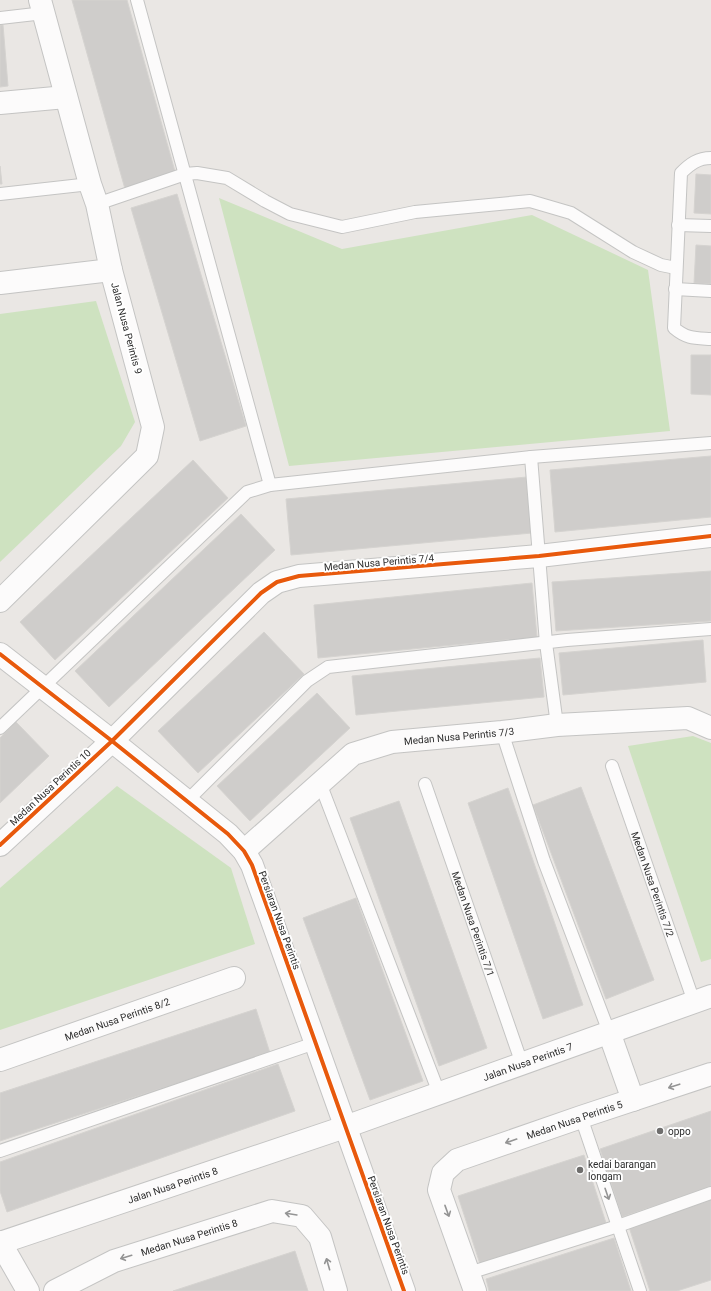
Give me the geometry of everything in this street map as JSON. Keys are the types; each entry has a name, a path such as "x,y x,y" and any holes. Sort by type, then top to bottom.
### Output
{"street":[{"name":"Jalan Nusa Perintis 9","path":"0,601 147,456 153,427 111,270 94,194 42,7"},
{"path":"0,103 66,97"},
{"path":"0,283 111,270"},
{"name":"Medan Nusa Perintis 7/4","path":"112,741 261,593 277,582 300,576 539,556 711,536"},
{"name":"Persiaran Nusa Perintis","path":"0,654 228,834 244,851 252,865 404,1291"},
{"name":"Medan Nusa Perintis 7/3","path":"244,851 353,754 392,742 502,732 557,725 688,718 711,728"},
{"name":"Medan Nusa Perintis 10","path":"0,845 112,741"},
{"name":"Medan Nusa Perintis 8/2","path":"0,1060 234,978"},
{"name":"Jalan Nusa Perintis 7","path":"345,1127 702,999"},
{"path":"609,1032 633,1100"},
{"name":"Medan Nusa Perintis 5","path":"472,1282 439,1190 443,1174 457,1160 711,1074"},
{"name":"Jalan Nusa Perintis 8","path":"0,1243 345,1127"},
{"name":"Medan Nusa Perintis 8","path":"55,1291 114,1261 272,1211 302,1216 320,1237 336,1291"},
{"path":"0,1243 28,1291"}],"lane":[{"path":"137,0 270,485"},
{"path":"0,18 42,7"},
{"path":"711,158 702,158 689,165 681,174 674,328 681,334 692,338 711,339"},
{"path":"0,194 94,194 185,174 197,173 227,178 290,214 342,227 415,212 530,201 571,213 633,252 661,265 676,268"},
{"path":"678,225 711,226"},
{"path":"675,290 711,291"},
{"path":"0,728 247,492 270,485 531,457 711,443"},
{"path":"531,457 546,643 557,725"},
{"path":"187,801 307,681 328,667 546,643 711,629"},
{"path":"502,732 544,861 609,1032"},
{"name":"Medan Nusa Perintis 7/2","path":"612,766 702,999"},
{"path":"320,783 439,1093"},
{"name":"Medan Nusa Perintis 7/1","path":"425,784 522,1064"},
{"path":"0,1151 315,1043"},
{"path":"581,1117 640,1291"},
{"path":"472,1282 618,1226 711,1193"}],"green space":[{"path":"219,198 342,249 532,215 648,270 670,431 289,466"},
{"path":"96,301 135,422 121,446 0,562 0,314"},
{"path":"693,736 711,743 711,959 701,962 628,746"},
{"path":"117,786 231,868 255,944 0,1030 0,888"}],"building":[{"path":"72,0 127,0 176,175 125,189"},
{"path":"0,25 3,25 8,86 0,87"},
{"path":"0,166 2,184 0,184"},
{"path":"696,174 711,175 711,214 694,213"},
{"path":"177,194 246,426 200,441 131,208"},
{"path":"696,245 711,246 711,284 694,283"},
{"path":"691,355 711,355 711,395 691,394"},
{"path":"711,456 711,517 555,532 550,470"},
{"path":"193,460 228,498 55,660 20,622"},
{"path":"527,477 532,533 291,555 286,499"},
{"path":"241,514 275,550 109,707 75,671"},
{"path":"711,571 711,621 556,631 552,582"},
{"path":"532,583 537,637 318,658 314,605"},
{"path":"264,632 304,674 198,773 158,731"},
{"path":"703,640 706,682 563,695 559,653"},
{"path":"540,658 544,697 356,715 352,676"},
{"path":"317,693 350,728 250,821 217,786"},
{"path":"16,722 49,756 0,803 0,738"},
{"path":"581,787 654,980 606,999 533,805"},
{"path":"508,788 583,1005 543,1019 468,803"},
{"path":"399,801 487,1048 439,1066 350,818"},
{"path":"356,898 423,1081 370,1100 303,918"},
{"path":"256,1009 270,1053 0,1141 0,1093"},
{"path":"278,1064 295,1111 7,1212 0,1191 0,1162"},
{"path":"711,1111 711,1187 622,1217 600,1149"},
{"path":"584,1155 606,1223 480,1264 458,1196"},
{"path":"711,1200 711,1280 677,1291 650,1291 629,1227"},
{"path":"614,1238 631,1291 489,1291 486,1279"},
{"path":"295,1251 308,1291 173,1291"}],"cycle path":[{"path":"0,845 112,741 261,593 277,582 299,576 539,556 711,536"},
{"path":"0,654 228,834 244,851 252,865 404,1291"}],"place":[{"name":"oppo","path":"660,1131"},
{"name":"kedai barangan longam","path":"580,1170"}]}
